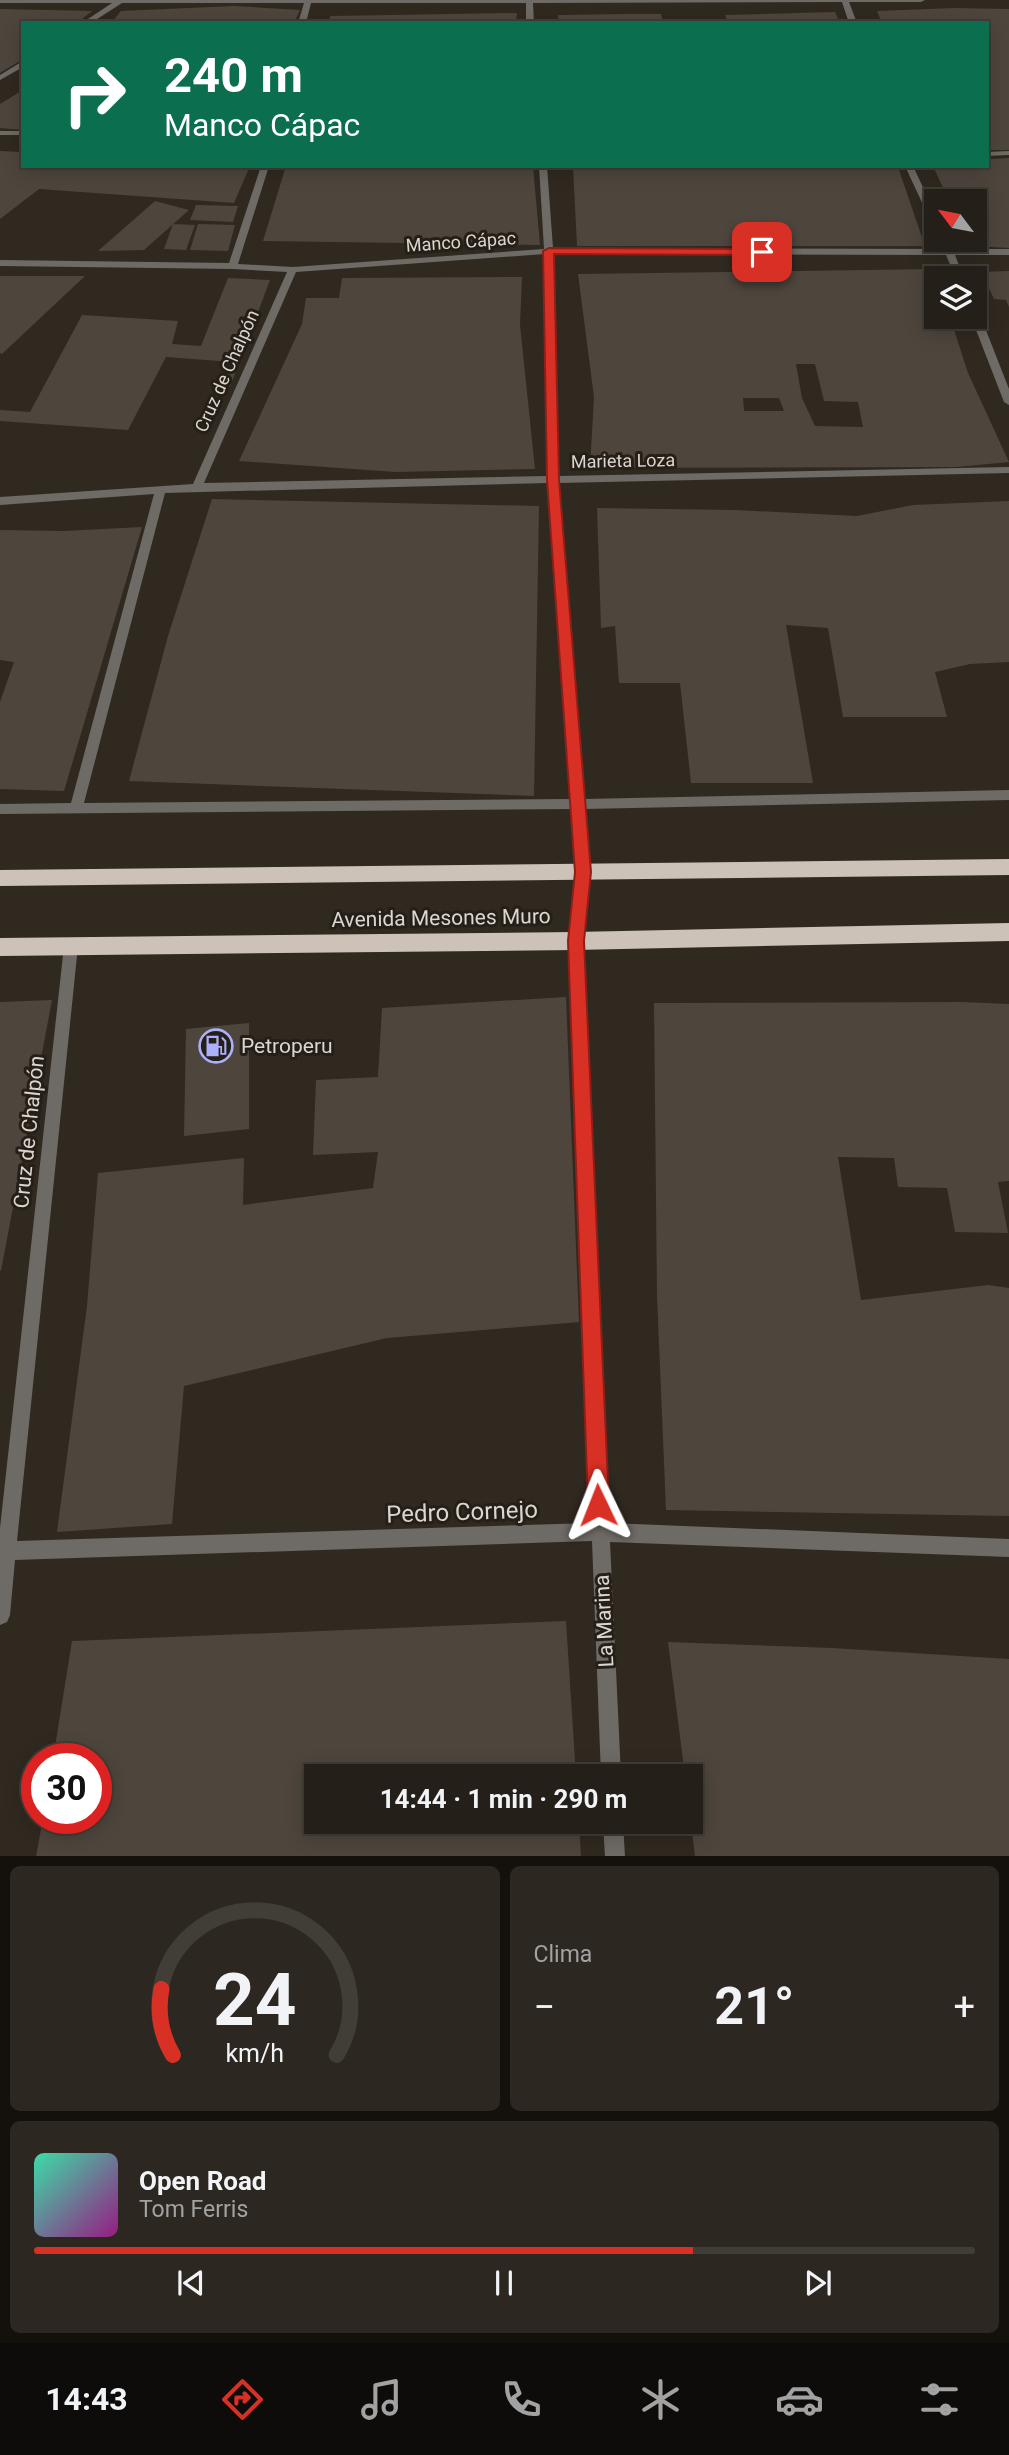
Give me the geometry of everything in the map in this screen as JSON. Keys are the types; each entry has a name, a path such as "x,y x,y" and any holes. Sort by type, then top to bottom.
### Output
{"highway":[{"path":"0,878 1009,867"},
{"name":"Avenida Mesones Muro","path":"0,947 576,941 1009,932"}],"street":[{"path":"89,21 121,0"},
{"path":"845,0 852,21"},
{"path":"0,1 921,0"},
{"path":"303,21 308,1"},
{"path":"529,1 530,21"},
{"path":"0,78 21,64"},
{"path":"0,133 21,134"},
{"path":"989,154 1009,153"},
{"path":"233,266 264,168"},
{"name":"La Marina","path":"542,168 549,251 553,480 583,872 576,941 610,1764"},
{"path":"909,168 924,199"},
{"name":"Manco Cápac","path":"0,263 233,266 293,270 549,251 924,252"},
{"path":"950,252 955,266"},
{"name":"Manco Cápac","path":"987,252 1009,252"},
{"name":"Cruz de Chalpón","path":"197,487 293,270"},
{"path":"980,329 1009,402"},
{"name":"Marieta Loza","path":"160,491 197,487 1009,470"},
{"path":"0,501 160,491 76,808"},
{"path":"0,808 578,804 1009,795"},
{"name":"Cruz de Chalpón","path":"0,1615 4,1551 71,946"},
{"name":"Pedro Cornejo","path":"4,1551 600,1532 1009,1548"},
{"path":"614,1834 615,1856"}],"building":[{"path":"234,6 300,10 295,21 113,21 121,11"},
{"path":"0,9 92,11 80,21 21,21 21,60 0,73"},
{"path":"1009,9 1009,150 989,150 989,21 881,21 877,11"},
{"path":"835,12 839,21 727,21 725,15"},
{"path":"517,13 516,21 329,21 330,16"},
{"path":"661,14 663,21 559,21 558,15"},
{"path":"21,91 21,130 0,128 0,104"},
{"path":"0,151 21,152 21,168 249,168 234,203 39,189 0,219"},
{"path":"1009,158 1009,248 987,247 987,189 944,189 934,168 989,168 989,159"},
{"path":"285,168 533,168 540,245 263,241"},
{"path":"573,168 899,170 924,246 577,246"},
{"path":"155,201 189,210 144,250 98,251"},
{"path":"196,205 238,206 233,222 190,220"},
{"path":"173,224 195,225 186,250 164,249"},
{"path":"198,224 235,225 228,251 190,250"},
{"path":"924,269 924,329 954,329 968,373 1009,462 957,467 590,468 594,397 578,274","holes":["796,364 815,364 824,401 858,402 863,427 815,426 802,398","743,398 779,398 784,411 744,411"]},
{"path":"1009,271 1009,307 1006,300 994,299 987,284 987,272"},
{"path":"0,276 85,276 2,354"},
{"path":"522,277 520,325 535,469 396,472 239,461 302,324 306,298 339,298 342,278"},
{"path":"228,278 270,280 230,387 224,384 232,362 166,357 128,430 0,421 0,410 30,412 82,315 178,321 172,344 201,346"},
{"path":"212,499 539,506 534,796 129,781 168,636"},
{"path":"1009,501 1009,662 970,664 935,672 947,717 843,717 828,628 786,625 813,783 691,783 680,683 619,683 615,626 601,628 597,508 735,510 857,516 913,505"},
{"path":"142,527 64,791 0,789 0,702 14,662 0,660 0,530 64,531"},
{"path":"566,997 579,1322 387,1338 184,1386 172,1524 57,1532 87,1306 98,1173 244,1158 243,1205 373,1188 378,1152 313,1155 316,1080 378,1077 382,1008"},
{"path":"52,1000 1,1271 0,1002"},
{"path":"654,1003 1009,1004 1009,1181 998,1182 1008,1233 955,1232 947,1188 898,1187 894,1158 838,1157 861,1300 988,1285 1009,1288 1009,1516 666,1510 657,1296"},
{"path":"249,1023 249,1129 184,1136 186,1029"},
{"path":"566,1621 575,1764 304,1764 304,1834 580,1834 581,1856 36,1856 40,1834 112,1834 112,1743 56,1743 72,1641"},
{"path":"668,1642 832,1648 1009,1659 1009,1856 695,1856 692,1834 703,1834 703,1764 683,1764"}],"place":[{"name":"Petroperu","path":"216,1046"}],"route":[{"path":"598,1505 576,941 583,872 553,480 549,251 762,252"}]}
